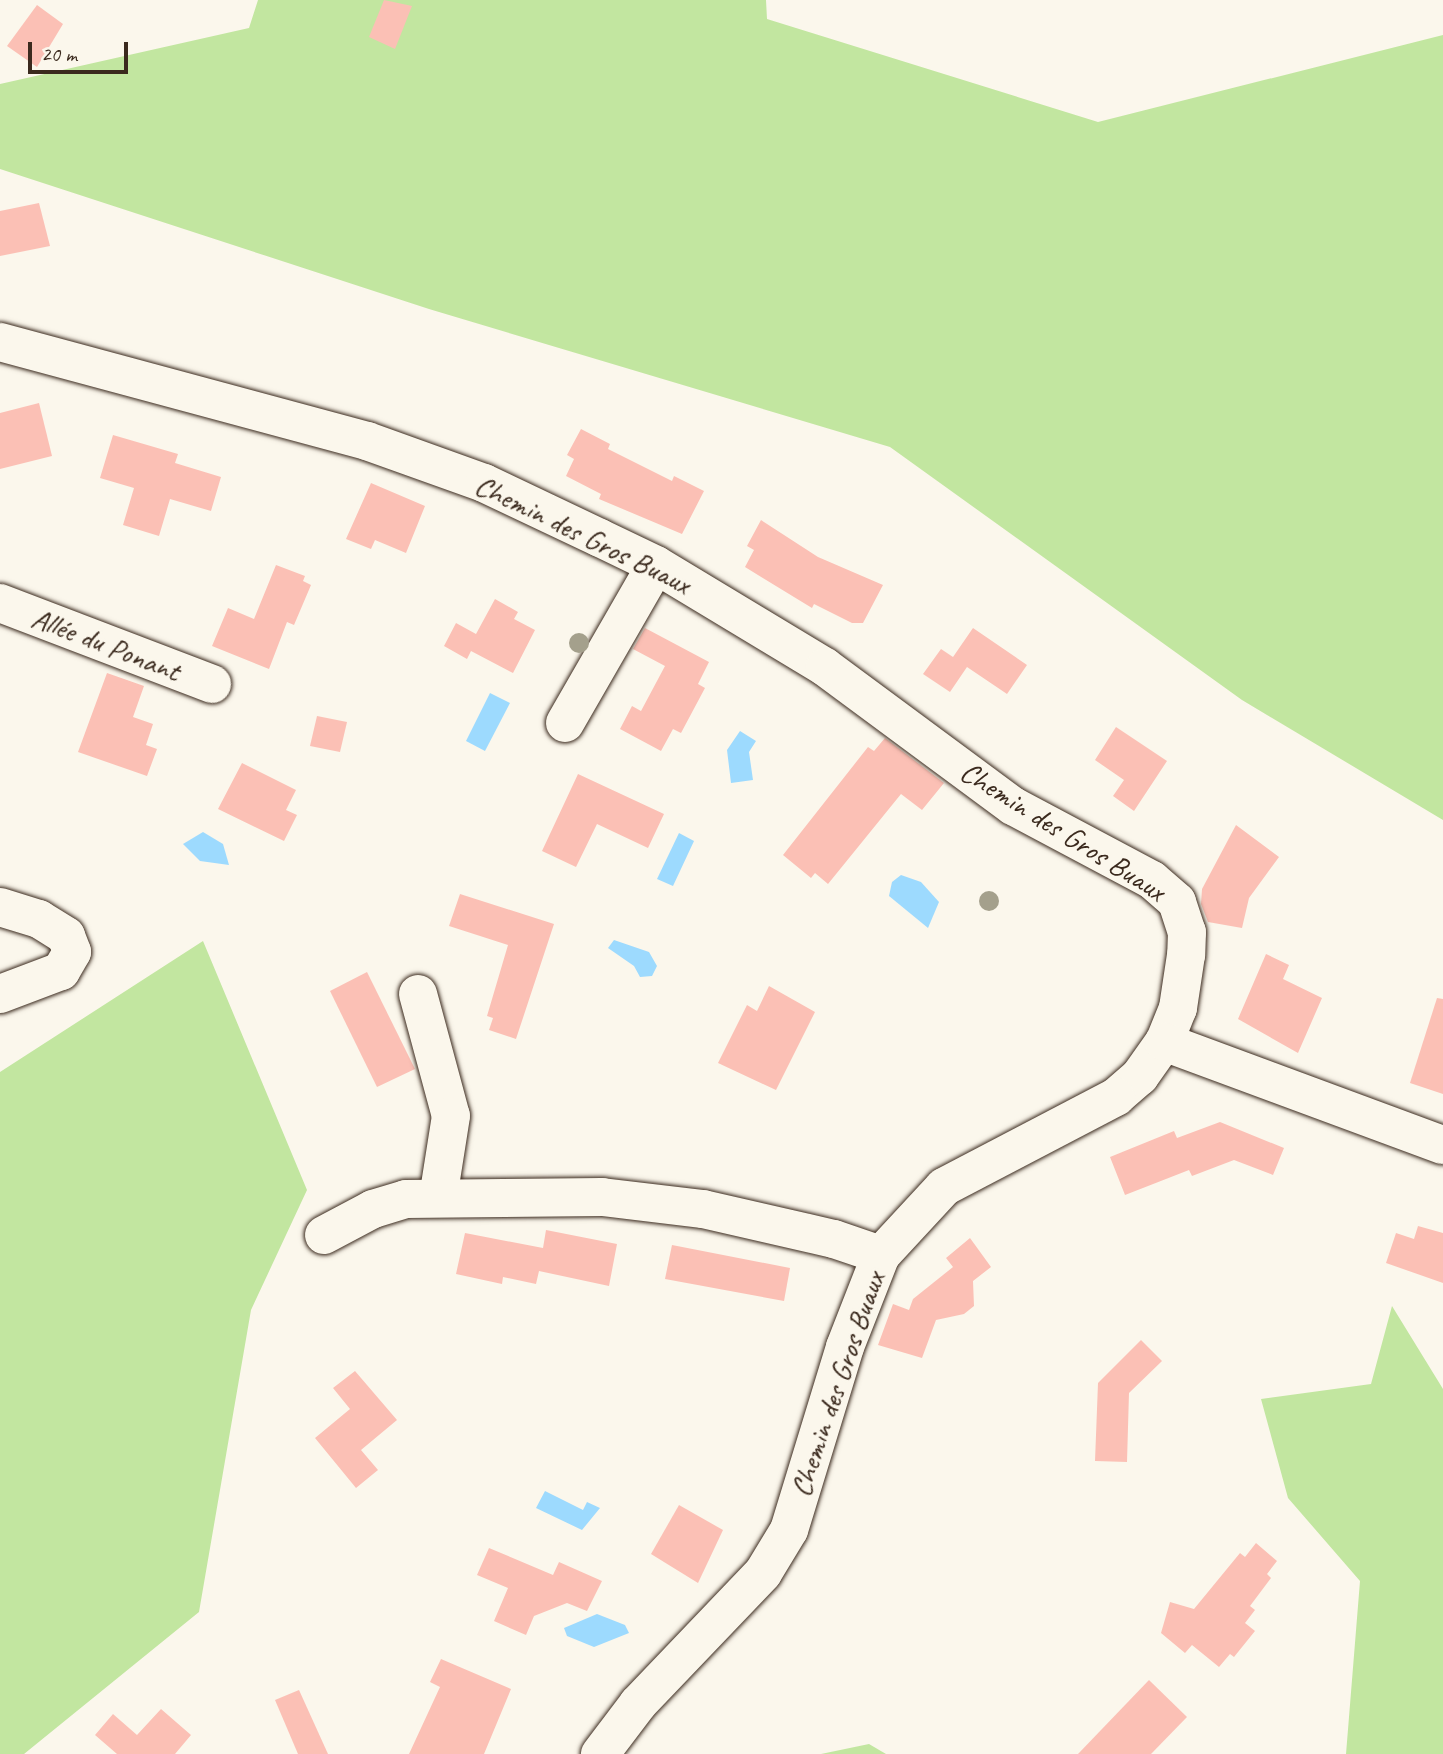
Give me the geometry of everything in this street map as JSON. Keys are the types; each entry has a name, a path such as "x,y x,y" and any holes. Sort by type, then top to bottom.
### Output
{"street":[{"name":"Chemin des Gros Buaux","path":"0,342 368,441 484,483 656,565 825,667 1013,806 1152,880 1177,902 1187,932 1186,955 1178,1008 1164,1042 1140,1076 1116,1097 944,1186 881,1255 845,1347 789,1530 763,1573 638,1704 600,1754"},
{"path":"565,723 656,565"},
{"name":"Allée du Ponant","path":"0,603 212,684"},
{"path":"0,907 48,925 66,936 72,952 61,971 0,993"},
{"path":"418,993 451,1116 438,1198"},
{"path":"1164,1042 1443,1145"},
{"path":"324,1235 373,1209 407,1199 647,1199 834,1239 881,1255"}],"green space":[{"path":"258,0 766,0 767,19 1098,122 1443,35 1443,820 1242,700 890,447 429,309 0,169 0,84 249,28"},
{"path":"203,941 307,1190 251,1310 199,1612 24,1754 0,1754 0,1072"},
{"path":"1392,1306 1443,1389 1443,1754 1346,1754 1360,1581 1288,1498 1261,1399 1371,1384"},
{"path":"869,1744 886,1754 821,1754"}],"water":[{"path":"490,693 510,703 485,751 466,741"},
{"path":"740,731 756,741 749,752 753,780 731,783 727,750"},
{"path":"203,832 223,844 229,865 200,861 183,844"},
{"path":"679,833 694,841 673,886 657,879"},
{"path":"901,875 921,882 939,902 928,928 889,896 892,882"},
{"path":"614,940 649,952 657,966 652,976 640,977 634,966 608,948"},
{"path":"545,1491 583,1510 587,1502 600,1508 582,1530 536,1508"},
{"path":"597,1614 625,1625 629,1633 594,1647 567,1636 564,1628"}],"building":[{"path":"384,0 412,6 395,49 369,37"},
{"path":"37,5 63,24 37,67 7,46"},
{"path":"39,203 50,246 0,256 0,211"},
{"path":"39,403 52,456 0,469 0,413"},
{"path":"581,429 610,444 608,449 672,481 674,476 704,491 682,534 599,499 601,494 566,476 574,459 567,455"},
{"path":"113,435 178,454 175,463 221,477 211,511 170,499 159,536 123,525 134,488 100,478"},
{"path":"371,483 425,506 406,553 375,540 371,549 346,539"},
{"path":"761,520 818,557 883,585 863,623 852,623 814,604 812,608 745,567 754,550 747,546"},
{"path":"276,565 305,576 303,581 311,585 294,625 287,622 269,669 212,646 228,608 254,619"},
{"path":"495,599 518,612 514,619 535,630 513,673 471,651 467,659 444,646 456,623 476,634"},
{"path":"645,628 709,662 698,684 705,688 681,733 673,729 661,751 620,729 632,706 641,711 665,666 633,649"},
{"path":"973,628 1027,665 1007,694 967,667 950,692 923,674 941,649 953,657"},
{"path":"107,673 144,686 133,717 153,724 146,745 157,749 147,776 78,752"},
{"path":"317,716 347,722 340,752 310,746"},
{"path":"1116,727 1167,761 1134,811 1113,796 1124,780 1095,760"},
{"path":"885,738 944,783 922,810 901,794 828,884 815,873 811,878 783,855 868,747 874,751"},
{"path":"242,763 296,790 286,810 297,815 284,841 218,809"},
{"path":"578,774 664,814 648,848 597,824 576,867 542,851"},
{"path":"1236,825 1279,857 1249,898 1242,928 1208,922 1201,904 1202,889"},
{"path":"460,894 554,924 516,1039 489,1030 493,1018 487,1016 508,945 449,926"},
{"path":"1266,954 1289,965 1283,979 1322,998 1298,1053 1238,1019"},
{"path":"367,972 415,1069 377,1087 330,991"},
{"path":"769,986 815,1012 776,1090 718,1063 747,1005 757,1011"},
{"path":"1437,998 1443,999 1443,1094 1410,1083"},
{"path":"1220,1122 1284,1148 1273,1175 1234,1160 1192,1176 1189,1170 1125,1195 1110,1157 1174,1131 1177,1138"},
{"path":"1418,1226 1443,1233 1443,1283 1386,1263 1396,1233 1414,1239"},
{"path":"546,1230 617,1244 609,1286 539,1271 536,1284 503,1277 502,1284 456,1274 465,1233 543,1248"},
{"path":"970,1238 991,1267 973,1281 974,1306 964,1314 936,1320 922,1358 878,1345 893,1304 909,1310 913,1299 953,1267 946,1258"},
{"path":"672,1245 790,1268 784,1301 665,1279"},
{"path":"1141,1340 1162,1361 1129,1393 1127,1462 1095,1461 1098,1383"},
{"path":"355,1371 397,1420 361,1450 378,1470 356,1488 315,1438 350,1409 333,1388"},
{"path":"679,1505 723,1530 698,1583 651,1554"},
{"path":"1256,1543 1277,1561 1267,1574 1271,1578 1250,1606 1255,1610 1245,1623 1255,1631 1234,1657 1230,1654 1219,1667 1192,1645 1185,1653 1161,1633 1170,1602 1194,1609 1240,1553 1245,1557"},
{"path":"489,1548 553,1575 559,1562 602,1581 587,1611 567,1603 534,1616 526,1635 494,1621 508,1588 477,1575"},
{"path":"441,1659 511,1689 484,1754 409,1754 440,1687 430,1682"},
{"path":"1149,1680 1187,1717 1151,1754 1078,1754"},
{"path":"299,1690 328,1754 298,1754 275,1700"},
{"path":"161,1709 191,1735 175,1754 117,1754 95,1735 113,1714 137,1735"}]}
